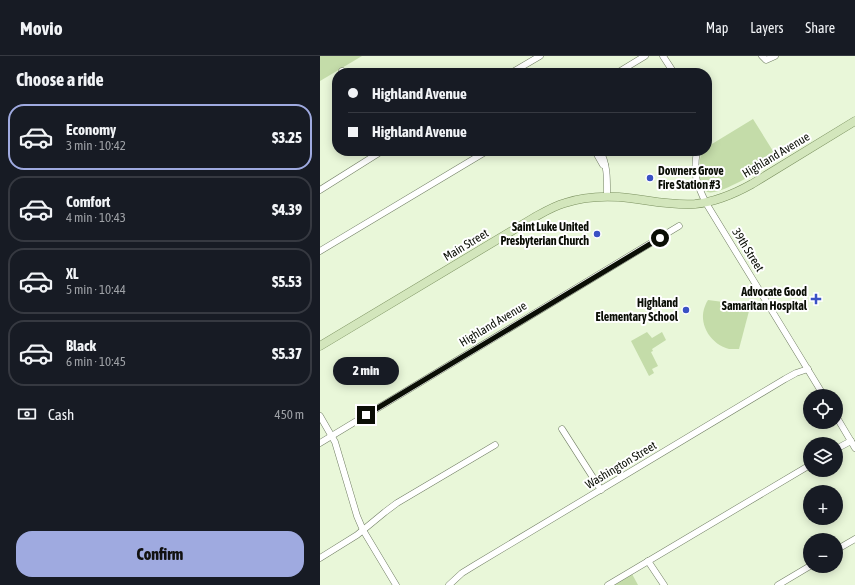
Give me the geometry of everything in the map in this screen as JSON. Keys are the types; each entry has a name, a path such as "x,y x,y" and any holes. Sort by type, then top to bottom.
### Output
{"main road":[{"name":"Highland Avenue","path":"706,203 744,189 855,121"},
{"name":"Main Street","path":"320,346 548,210 565,203 588,198 619,197 678,205 706,203"}],"street":[{"path":"520,68 540,56"},
{"path":"625,68 645,56"},
{"path":"663,56 671,68"},
{"path":"764,58 775,56"},
{"path":"320,190 374,156"},
{"path":"320,251 479,156"},
{"path":"598,156 603,165 606,166"},
{"path":"603,156 606,166 607,197"},
{"name":"39th Street","path":"696,156 695,174 699,189 706,203 820,389"},
{"name":"Highland Avenue","path":"320,443 679,226"},
{"name":"Washington Street","path":"449,585 462,573 475,565 785,379 808,369"},
{"path":"320,416 337,447 357,516 363,530 396,585"},
{"path":"843,428 855,448"},
{"path":"562,429 601,490"},
{"path":"843,445 851,441"},
{"path":"320,558 357,535 397,503 495,445"},
{"path":"608,585 803,469"},
{"path":"843,546 855,539"},
{"path":"648,561 664,585"},
{"path":"778,585 803,570"}],"green space":[{"path":"320,56 362,56 342,68 332,68 332,74 320,81"},
{"path":"753,119 778,159 722,190 707,192 701,183 699,172 700,161 701,156 712,156 712,144"},
{"path":"708,300 746,305 749,311 739,349 729,349 723,347 708,334 703,322 703,315"},
{"path":"647,332 652,338 662,332 666,340 652,349 653,351 651,352 658,366 652,369 654,373 649,376 631,341"},
{"path":"632,574 638,585 614,585"}],"place":[{"name":"Downers Grove Fire Station #3","path":"650,178"},
{"name":"Saint Luke United Presbyterian Church","path":"597,234"},
{"name":"Advocate Good Samaritan Hospital","path":"816,299"},
{"name":"Highland Elementary School","path":"686,310"}],"route":[{"path":"366,415 660,238"}]}
